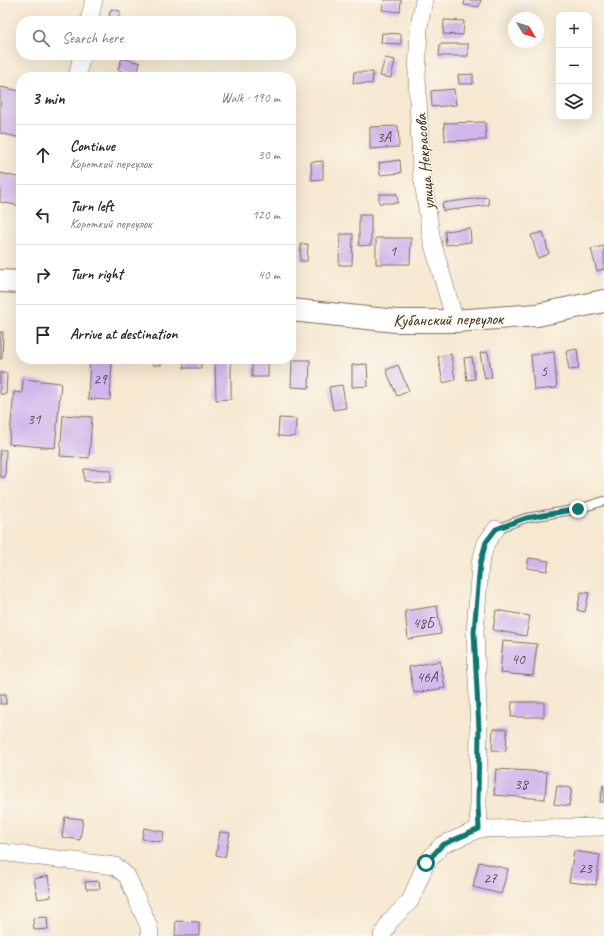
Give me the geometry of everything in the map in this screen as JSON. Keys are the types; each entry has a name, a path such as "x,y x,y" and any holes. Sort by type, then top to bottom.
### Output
{"street":[{"path":"90,16 94,0"},
{"name":"улица Некрасова","path":"424,0 419,27 417,76 421,169 432,241 455,321"},
{"path":"78,72 81,60"},
{"path":"0,280 16,282"},
{"name":"Кубанский переулок","path":"296,311 396,321 455,321 536,316 604,301"},
{"path":"479,829 479,729 474,632 480,564 486,542 496,529"},
{"path":"382,936 390,921 410,901 426,863 442,845 479,829 604,827"},
{"path":"0,852 115,866 127,876 148,927 150,936"}],"lane":[{"path":"496,529 526,518 578,509 604,501"}],"building":[{"path":"384,0 401,0 400,12 382,10"},
{"path":"465,0 481,0 479,7 464,5"},
{"path":"111,9 120,11 119,16 109,16"},
{"path":"444,20 464,21 463,35 443,34"},
{"path":"382,33 401,34 401,44 381,43"},
{"path":"440,44 468,44 468,56 439,56"},
{"path":"385,58 395,60 391,78 380,76"},
{"path":"121,60 129,60 140,63 138,72 124,72 118,70"},
{"path":"354,72 373,72 372,84 353,83"},
{"path":"473,74 473,84 459,84 458,75"},
{"path":"0,87 16,90 16,137 0,133"},
{"path":"454,89 456,105 432,107 431,91"},
{"path":"485,122 486,140 445,141 444,123"},
{"path":"398,126 399,147 370,149 370,127"},
{"path":"400,160 401,173 380,175 379,163"},
{"path":"323,161 323,179 312,180 311,162"},
{"path":"0,173 16,177 16,205 0,202"},
{"path":"379,194 397,194 398,203 379,203"},
{"path":"488,197 489,205 443,211 442,203"},
{"path":"359,215 371,215 371,245 359,246"},
{"path":"470,228 471,242 446,245 445,231"},
{"path":"543,232 549,254 538,258 531,235"},
{"path":"340,234 353,234 352,265 339,265"},
{"path":"376,238 411,238 410,264 376,264"},
{"path":"301,244 308,244 307,261 300,261"},
{"path":"604,246 604,269 597,271 591,249"},
{"path":"0,332 3,332 2,359 0,359"},
{"path":"577,349 579,369 569,370 566,351"},
{"path":"488,352 492,377 485,379 480,353"},
{"path":"554,352 557,388 534,390 531,355"},
{"path":"451,354 455,380 443,383 438,357"},
{"path":"472,357 475,379 467,380 464,358"},
{"path":"296,360 310,360 309,388 291,387 292,364 296,364"},
{"path":"90,364 112,364 110,400 88,399"},
{"path":"184,364 201,364 201,368 184,368"},
{"path":"215,364 231,364 231,399 216,400"},
{"path":"252,364 268,364 268,377 252,377"},
{"path":"367,364 368,386 352,387 352,365"},
{"path":"398,365 409,391 397,396 386,370"},
{"path":"0,373 7,373 6,394 0,394"},
{"path":"23,379 61,383 55,448 9,444 14,392 22,393"},
{"path":"342,385 346,408 333,410 329,387"},
{"path":"63,415 92,417 89,458 60,456"},
{"path":"279,418 296,419 295,437 278,436"},
{"path":"0,450 6,450 5,477 0,477"},
{"path":"84,469 111,470 111,482 84,481"},
{"path":"529,558 549,561 547,571 527,568"},
{"path":"581,592 589,593 585,612 577,610"},
{"path":"437,606 441,634 408,639 405,611"},
{"path":"496,610 530,616 526,636 493,630"},
{"path":"503,641 537,644 533,676 500,673"},
{"path":"440,661 445,688 414,693 409,667"},
{"path":"0,694 6,694 6,704 0,704"},
{"path":"512,702 544,702 544,717 511,717"},
{"path":"493,729 507,729 506,751 492,750"},
{"path":"496,769 547,772 545,799 494,795"},
{"path":"603,785 604,802 600,802"},
{"path":"557,786 572,788 569,806 554,804"},
{"path":"65,817 83,819 80,840 62,837"},
{"path":"144,828 164,832 162,842 142,839"},
{"path":"220,832 230,833 225,857 216,855"},
{"path":"574,851 600,855 596,885 569,882"},
{"path":"479,862 508,869 501,894 473,887"},
{"path":"48,876 51,897 38,899 34,879"},
{"path":"99,881 100,889 86,889 85,882"},
{"path":"47,917 48,929 34,930 33,918"},
{"path":"176,921 199,922 199,936 175,936"}],"route":[{"path":"426,863 442,845 479,829 479,729 474,632 480,564 486,542 496,529 526,518 578,509"}]}
